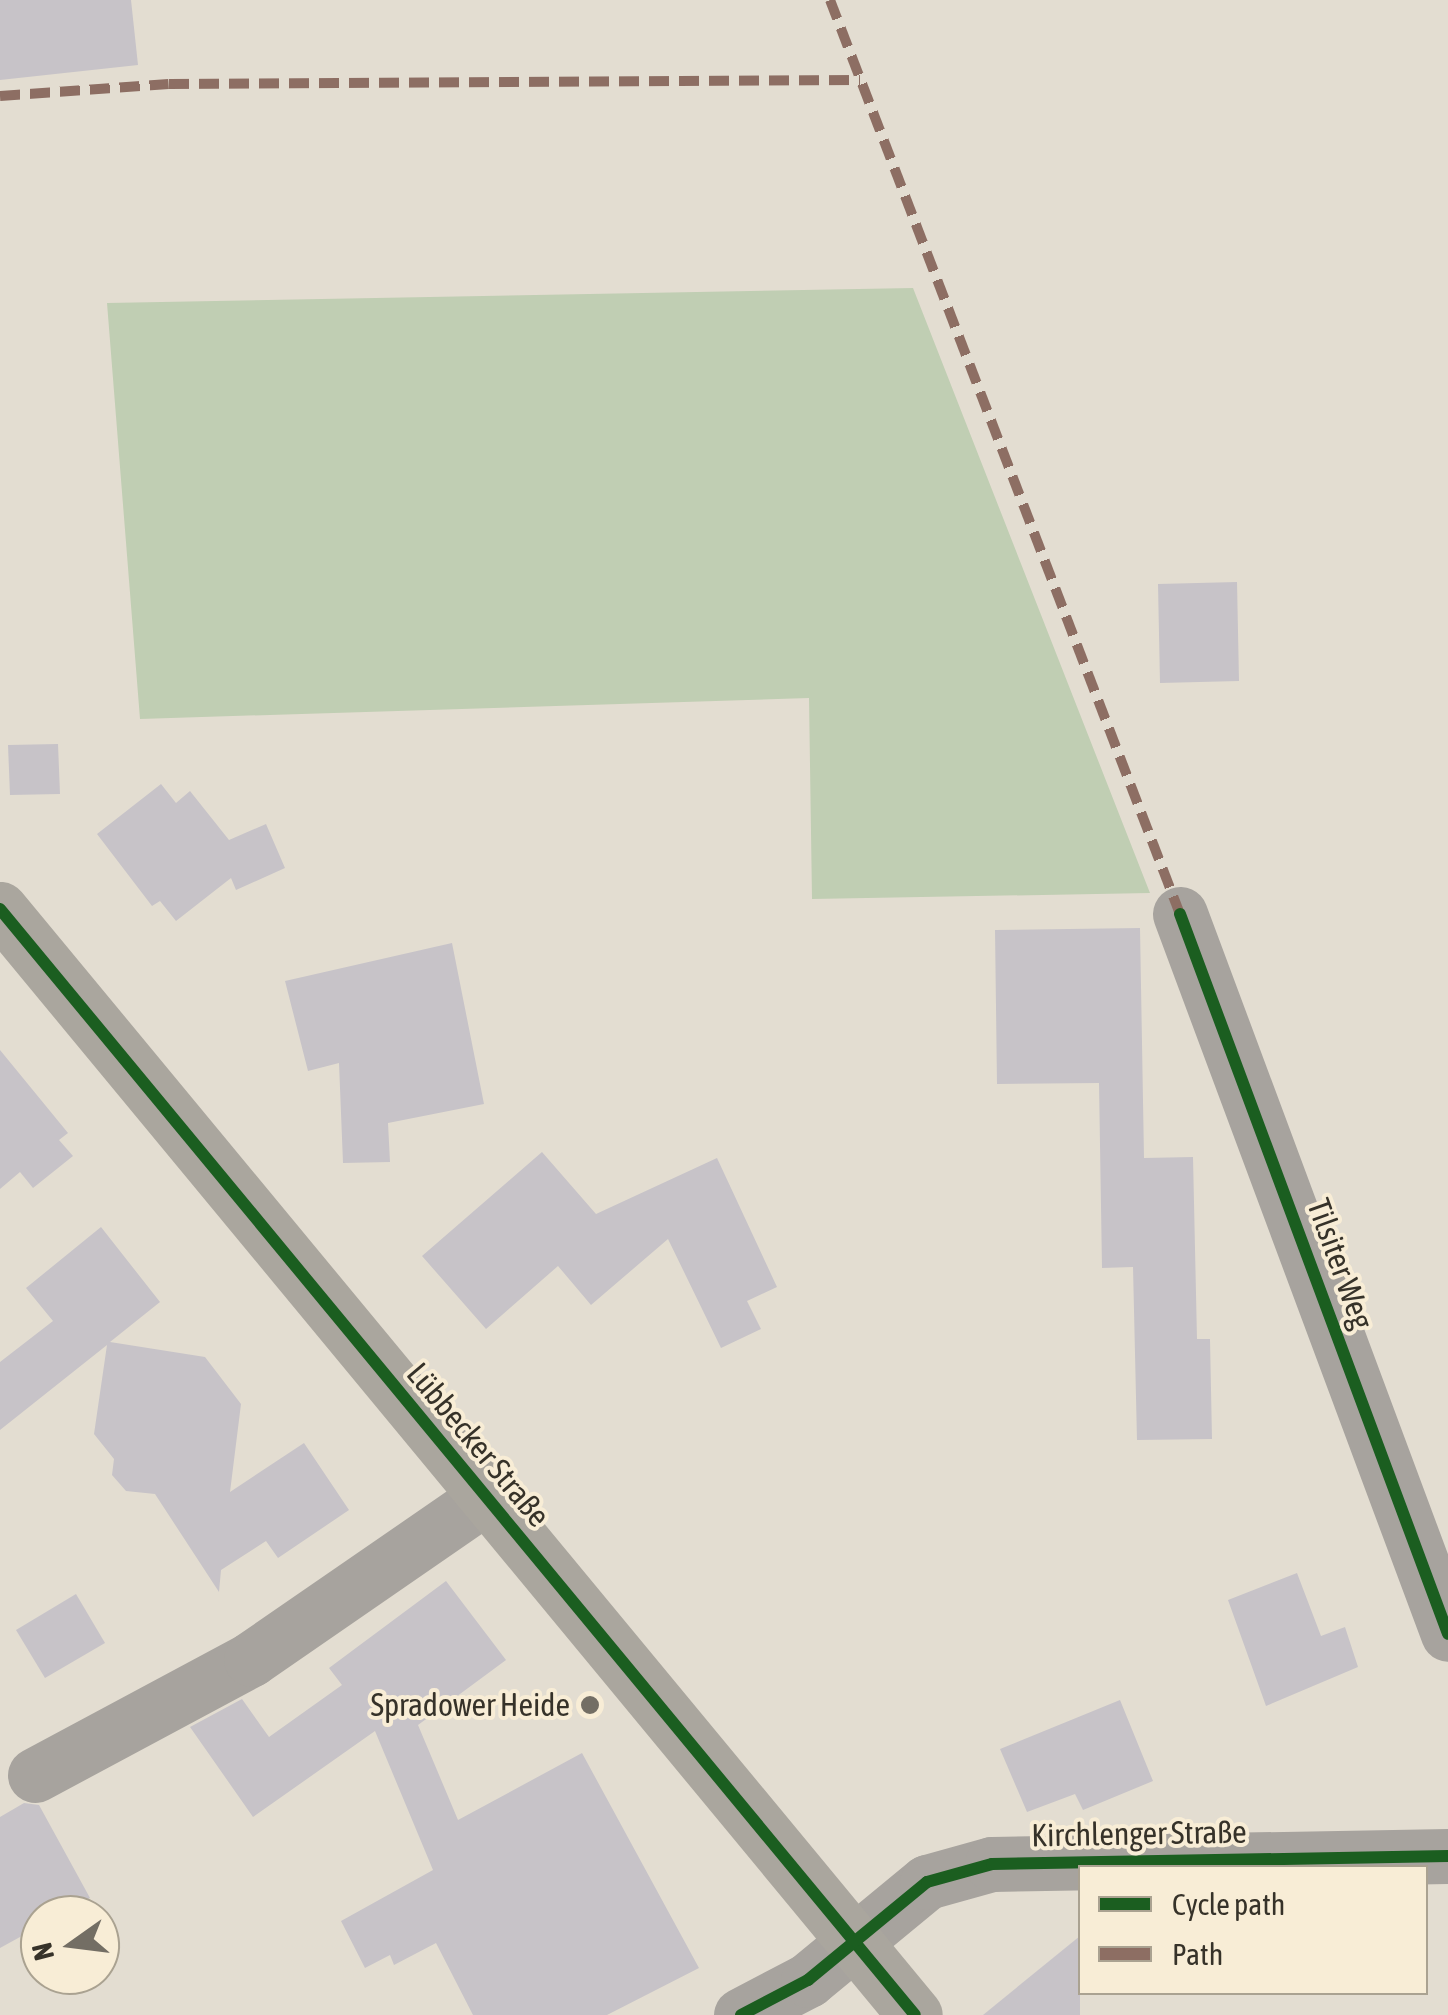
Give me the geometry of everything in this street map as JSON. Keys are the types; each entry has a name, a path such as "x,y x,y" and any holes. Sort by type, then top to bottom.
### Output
{"main road":[{"name":"Lübbecker Straße","path":"0,909 915,2015"}],"street":[{"name":"Tilsiter Weg","path":"1180,914 1448,1634"},
{"path":"35,1775 251,1659 486,1497"},
{"name":"Kirchlenger Straße","path":"741,2015 808,1980 927,1882 992,1864 1448,1856"}],"green space":[{"path":"913,288 1150,893 812,899 809,698 140,719 107,303"}],"building":[{"path":"0,0 131,0 138,65 0,80"},
{"path":"1237,582 1239,681 1160,683 1158,584"},
{"path":"58,744 60,794 10,795 8,745"},
{"path":"161,784 176,803 190,791 229,840 266,824 285,868 236,890 231,878 176,921 160,901 152,906 97,834"},
{"path":"1140,928 1144,1158 1193,1157 1197,1339 1210,1339 1212,1439 1137,1440 1133,1267 1102,1268 1099,1083 997,1084 995,930"},
{"path":"452,943 484,1104 388,1123 390,1162 343,1163 339,1063 308,1071 285,981"},
{"path":"0,1050 68,1133 59,1140 73,1156 33,1188 20,1172 0,1189"},
{"path":"542,1152 596,1214 717,1158 777,1287 747,1301 761,1329 721,1348 668,1239 591,1305 558,1266 486,1329 422,1256"},
{"path":"101,1227 160,1302 110,1342 205,1357 241,1404 230,1492 304,1443 349,1510 278,1558 266,1541 221,1570 219,1592 155,1494 126,1491 112,1475 114,1459 94,1434 107,1345 0,1430 0,1362 53,1321 26,1288"},
{"path":"1297,1573 1321,1636 1345,1627 1358,1667 1266,1706 1228,1600"},
{"path":"446,1581 506,1660 418,1725 458,1820 582,1753 699,1968 607,2015 473,2015 436,1943 394,1965 390,1955 365,1968 341,1921 433,1870 375,1731 253,1817 190,1727 242,1699 269,1737 342,1685 329,1668"},
{"path":"76,1594 105,1643 45,1678 16,1630"},
{"path":"1120,1700 1153,1781 1083,1810 1075,1794 1027,1812 1000,1749"},
{"path":"24,1803 39,1805 88,1895 20,1895 20,1937 0,1948 0,1817"},
{"path":"1078,1938 1080,2015 983,2015"}],"marked path":[{"path":"830,0 1180,914"},
{"path":"0,96 169,84 860,80"}],"cycle path":[{"path":"0,909 915,2015"},
{"path":"1180,914 1448,1634"},
{"path":"741,2015 808,1980 927,1882 992,1864 1448,1856"}],"place":[{"name":"Spradower Heide","path":"590,1705"}]}
